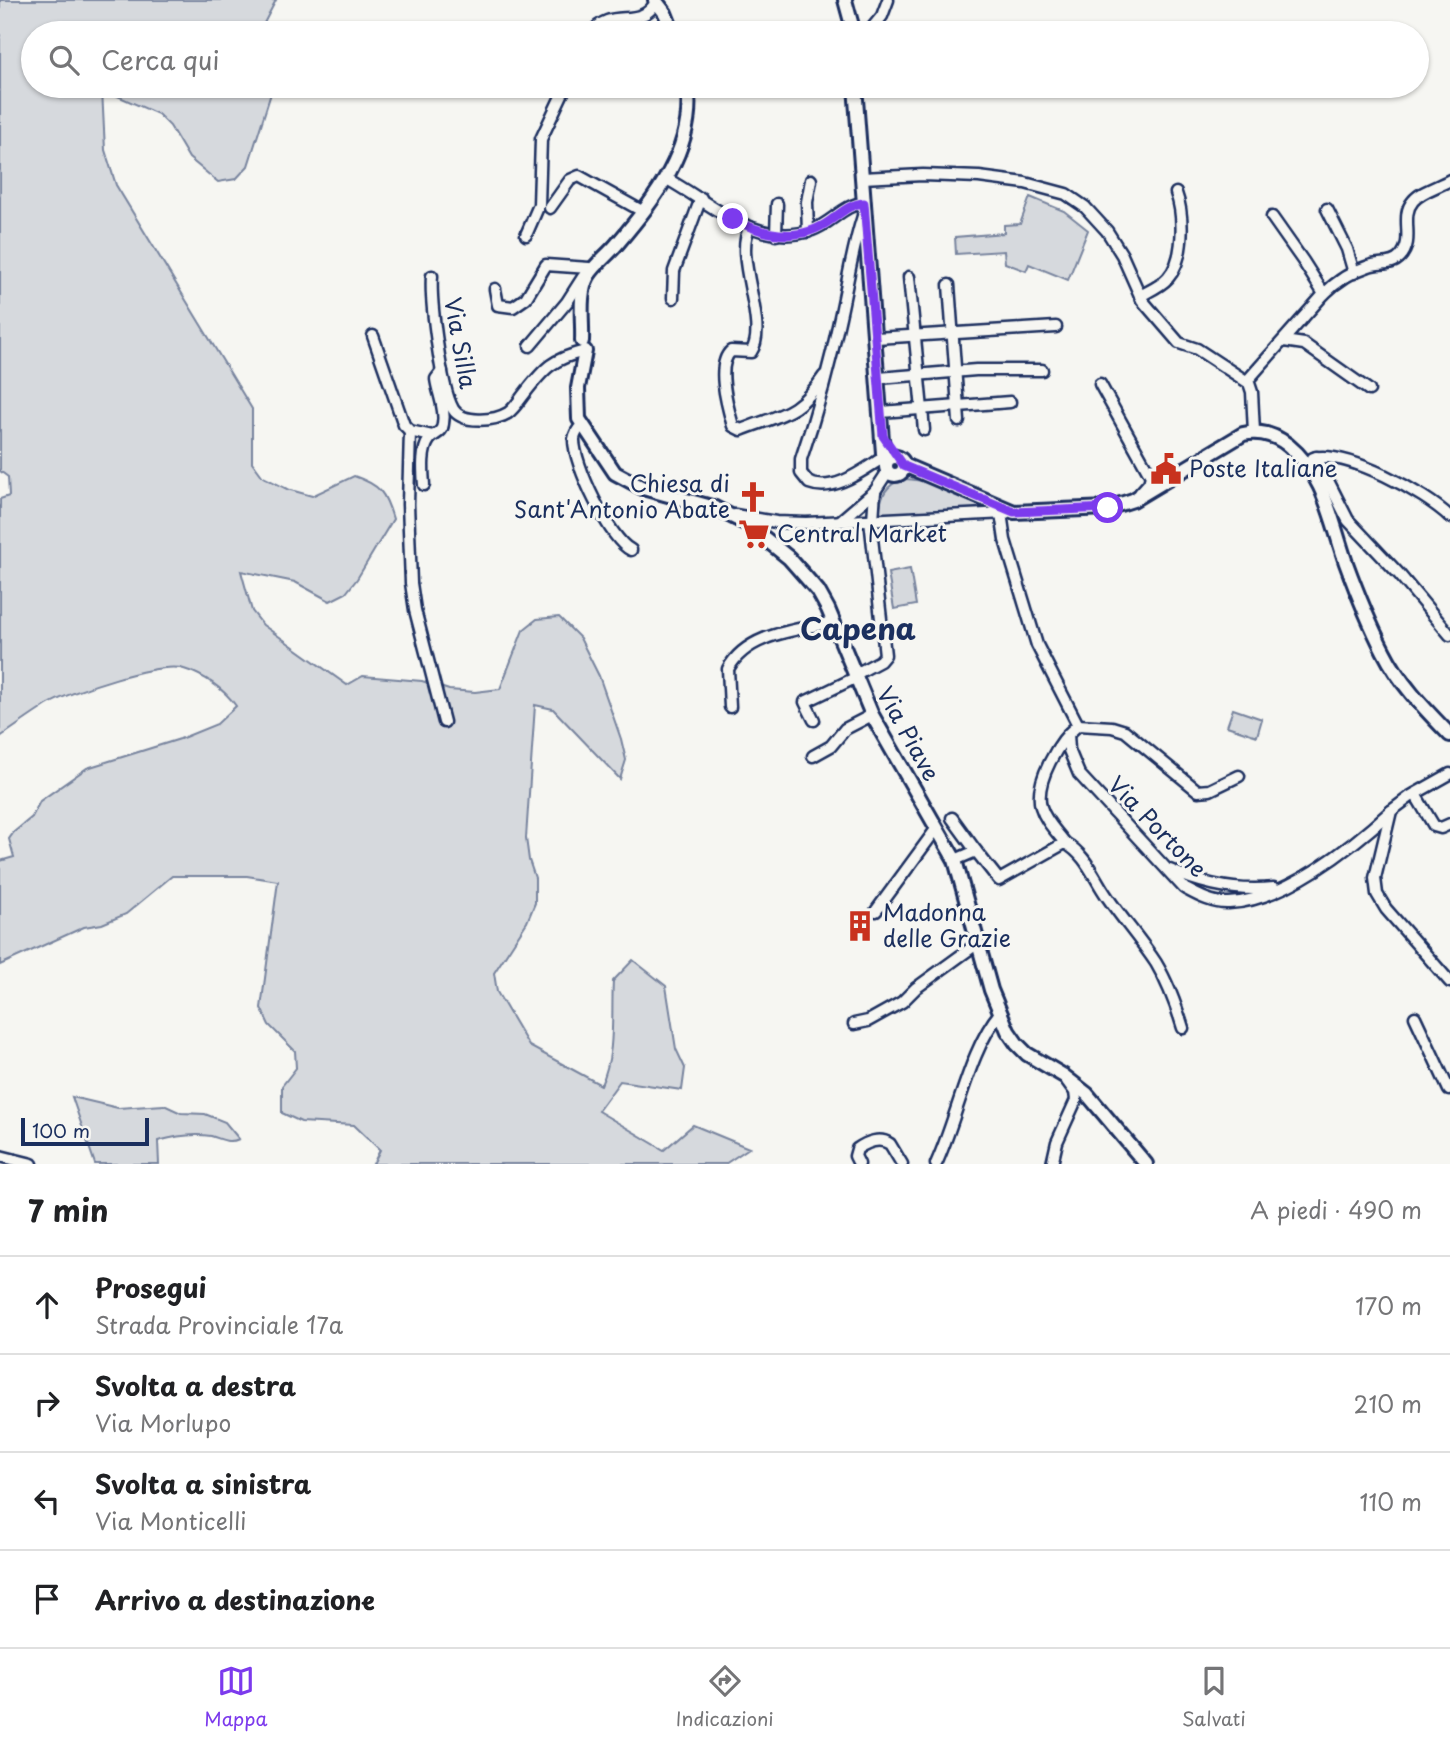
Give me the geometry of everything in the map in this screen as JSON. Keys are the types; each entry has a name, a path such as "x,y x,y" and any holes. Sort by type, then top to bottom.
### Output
{"main road":[{"path":"845,0 851,21"},
{"path":"656,1 668,21"},
{"path":"582,425 578,391 584,349 583,292 587,277 591,269 619,242 667,179 686,128 688,98"},
{"path":"856,98 886,465"},
{"name":"Via Piave","path":"582,425 615,473 643,488 712,507 752,526 809,579 823,600 872,715 955,860 1000,1013 1014,1040 1022,1049 1091,1097 1146,1164"},
{"path":"886,465 891,458 902,462 1007,513 1108,508 1133,500 1243,434 1254,432 1279,439 1311,459 1357,591 1386,656 1408,691 1450,735"},
{"path":"883,436 902,462"}],"street":[{"path":"878,21 888,0"},
{"path":"604,21 636,18 647,13 656,1"},
{"path":"526,234 536,216 540,201 541,139 560,98"},
{"path":"862,178 923,175 979,177 1025,183 1066,194 1085,207 1107,231 1122,255 1140,296 1181,345 1197,349 1247,382 1252,392 1254,432"},
{"path":"550,208 570,180 579,176 642,211"},
{"path":"667,179 750,227 776,235 808,232 824,225 851,206 865,206 852,250 841,316 801,458 800,471 804,479 815,486 830,485 886,465"},
{"path":"808,232 807,202 811,180"},
{"path":"1247,382 1324,294 1354,273 1371,265 1389,263 1399,258 1409,239 1409,206 1417,197 1450,180"},
{"path":"1140,296 1165,281 1175,265 1182,220 1176,193"},
{"path":"673,298 674,271 701,198"},
{"path":"776,235 778,204"},
{"path":"1327,209 1354,273"},
{"path":"1272,217 1324,294"},
{"path":"750,227 745,245 754,308 754,346 751,352 731,351 726,357 723,382 733,426 741,430 799,407 812,394 826,372"},
{"path":"495,289 498,305 513,307 526,298 546,265 591,269"},
{"path":"530,346 591,269"},
{"name":"Via Silla","path":"432,276 442,371 452,407 458,414 468,418 485,419 508,413 543,371 558,359 584,349"},
{"path":"909,277 924,430"},
{"path":"948,285 959,421"},
{"path":"876,338 1056,327"},
{"path":"373,336 402,420 411,431 432,436"},
{"path":"1284,341 1304,344 1368,390"},
{"path":"879,378 956,372 1042,370"},
{"path":"424,485 424,454 427,443 443,426 444,412 436,379 442,371"},
{"path":"1100,384 1151,476 1148,485 1133,500"},
{"path":"881,412 1010,402"},
{"path":"582,425 574,437 579,467 617,539 631,550"},
{"path":"411,431 408,504 411,583 444,722"},
{"path":"1450,517 1434,504 1389,478 1338,457 1311,459 1345,516 1399,573 1450,635"},
{"path":"814,720 802,704 880,661 885,654 872,520 875,491 886,465"},
{"path":"840,521 875,491"},
{"path":"854,508 858,521"},
{"path":"728,514 779,522 858,521 1007,513 1005,540 1040,652 1078,725"},
{"path":"770,541 779,522"},
{"path":"730,707 728,669 749,648 771,636 833,622"},
{"path":"813,756 831,746 845,729 872,715"},
{"path":"1184,1028 1155,962 1114,907 1083,857 1065,843 1044,815 1040,797 1046,771 1068,734 1078,725 1108,726 1125,731 1198,792 1210,790 1239,776"},
{"name":"Via Portone","path":"1068,734 1069,750 1079,774 1184,888 1201,898 1226,904 1265,896 1327,862 1391,811 1450,774"},
{"path":"1415,794 1434,826 1441,828 1450,824"},
{"path":"1391,811 1377,868 1377,894 1388,912 1450,982"},
{"path":"952,818 999,880 1065,843"},
{"path":"876,911 937,828"},
{"path":"955,860 976,851"},
{"path":"1167,869 1205,884 1250,891 1281,887"},
{"path":"854,1024 868,1021 906,1000 916,988 978,943"},
{"path":"936,1164 984,1036 1000,1013"},
{"path":"1415,1017 1447,1075 1449,1090"},
{"path":"1054,1164 1055,1150 1076,1100 1064,1076"},
{"path":"859,1164 855,1156 857,1149 865,1144 881,1141 890,1144 902,1164"},
{"path":"0,1156 32,1164"}],"shaded area":[{"path":"0,0 276,0 265,21 21,21 21,98 102,98 105,150 116,185 252,409 252,462 263,477 287,489 312,496 354,476 376,486 387,502 393,519 357,579 346,593 330,601 295,582 241,571 252,611 263,625 347,685 363,676 422,681 449,690 475,692 500,689 523,630 537,619 559,617 580,638 599,676 626,760 620,779 553,709 535,705 526,838 535,878 535,903 527,922 494,973 497,992 529,1046 601,1085 611,1047 613,981 633,960 666,986 676,1049 685,1068 682,1090 620,1081 598,1111 664,1150 693,1125 749,1148 725,1164 373,1164 380,1150 354,1125 301,1122 282,1113 282,1086 296,1068 295,1051 269,1025 261,1008 278,881 247,876 172,876 126,914 102,924 84,927 0,965 0,861 14,857 9,839 32,817 40,801 87,768 180,739 217,724 236,706 220,688 199,675 184,669 156,669 95,685 60,698 0,737 0,499 9,496 8,477 0,471"},
{"path":"122,98 269,98 248,166 236,179 218,182 189,158 170,126 158,114"},
{"path":"1030,197 1064,211 1088,230 1068,280 1029,264 1026,271 1005,263 1004,251 956,254 955,237 1004,233 1004,225 1020,224"},
{"path":"904,479 944,488 981,506 980,511 880,515 885,492"},
{"path":"910,569 916,605 894,609 888,573"},
{"path":"1233,709 1262,719 1257,736 1227,726"},
{"path":"72,1097 118,1108 164,1105 181,1113 205,1114 225,1122 239,1139 228,1141 204,1135 177,1136 158,1141 159,1164 95,1164"}],"place":[{"name":"Poste Italiane","path":"1166,469"},
{"name":"Chiesa di Sant'Antonio Abate","path":"753,497"},
{"name":"Central Market","path":"754,534"},
{"name":"Madonna delle Grazie","path":"860,926"}],"district":[{"name":"Capena","path":"858,630"}],"route":[{"path":"733,219 770,234 791,235 821,227 849,207 864,203 883,436 904,466 1014,512 1108,508"}]}
